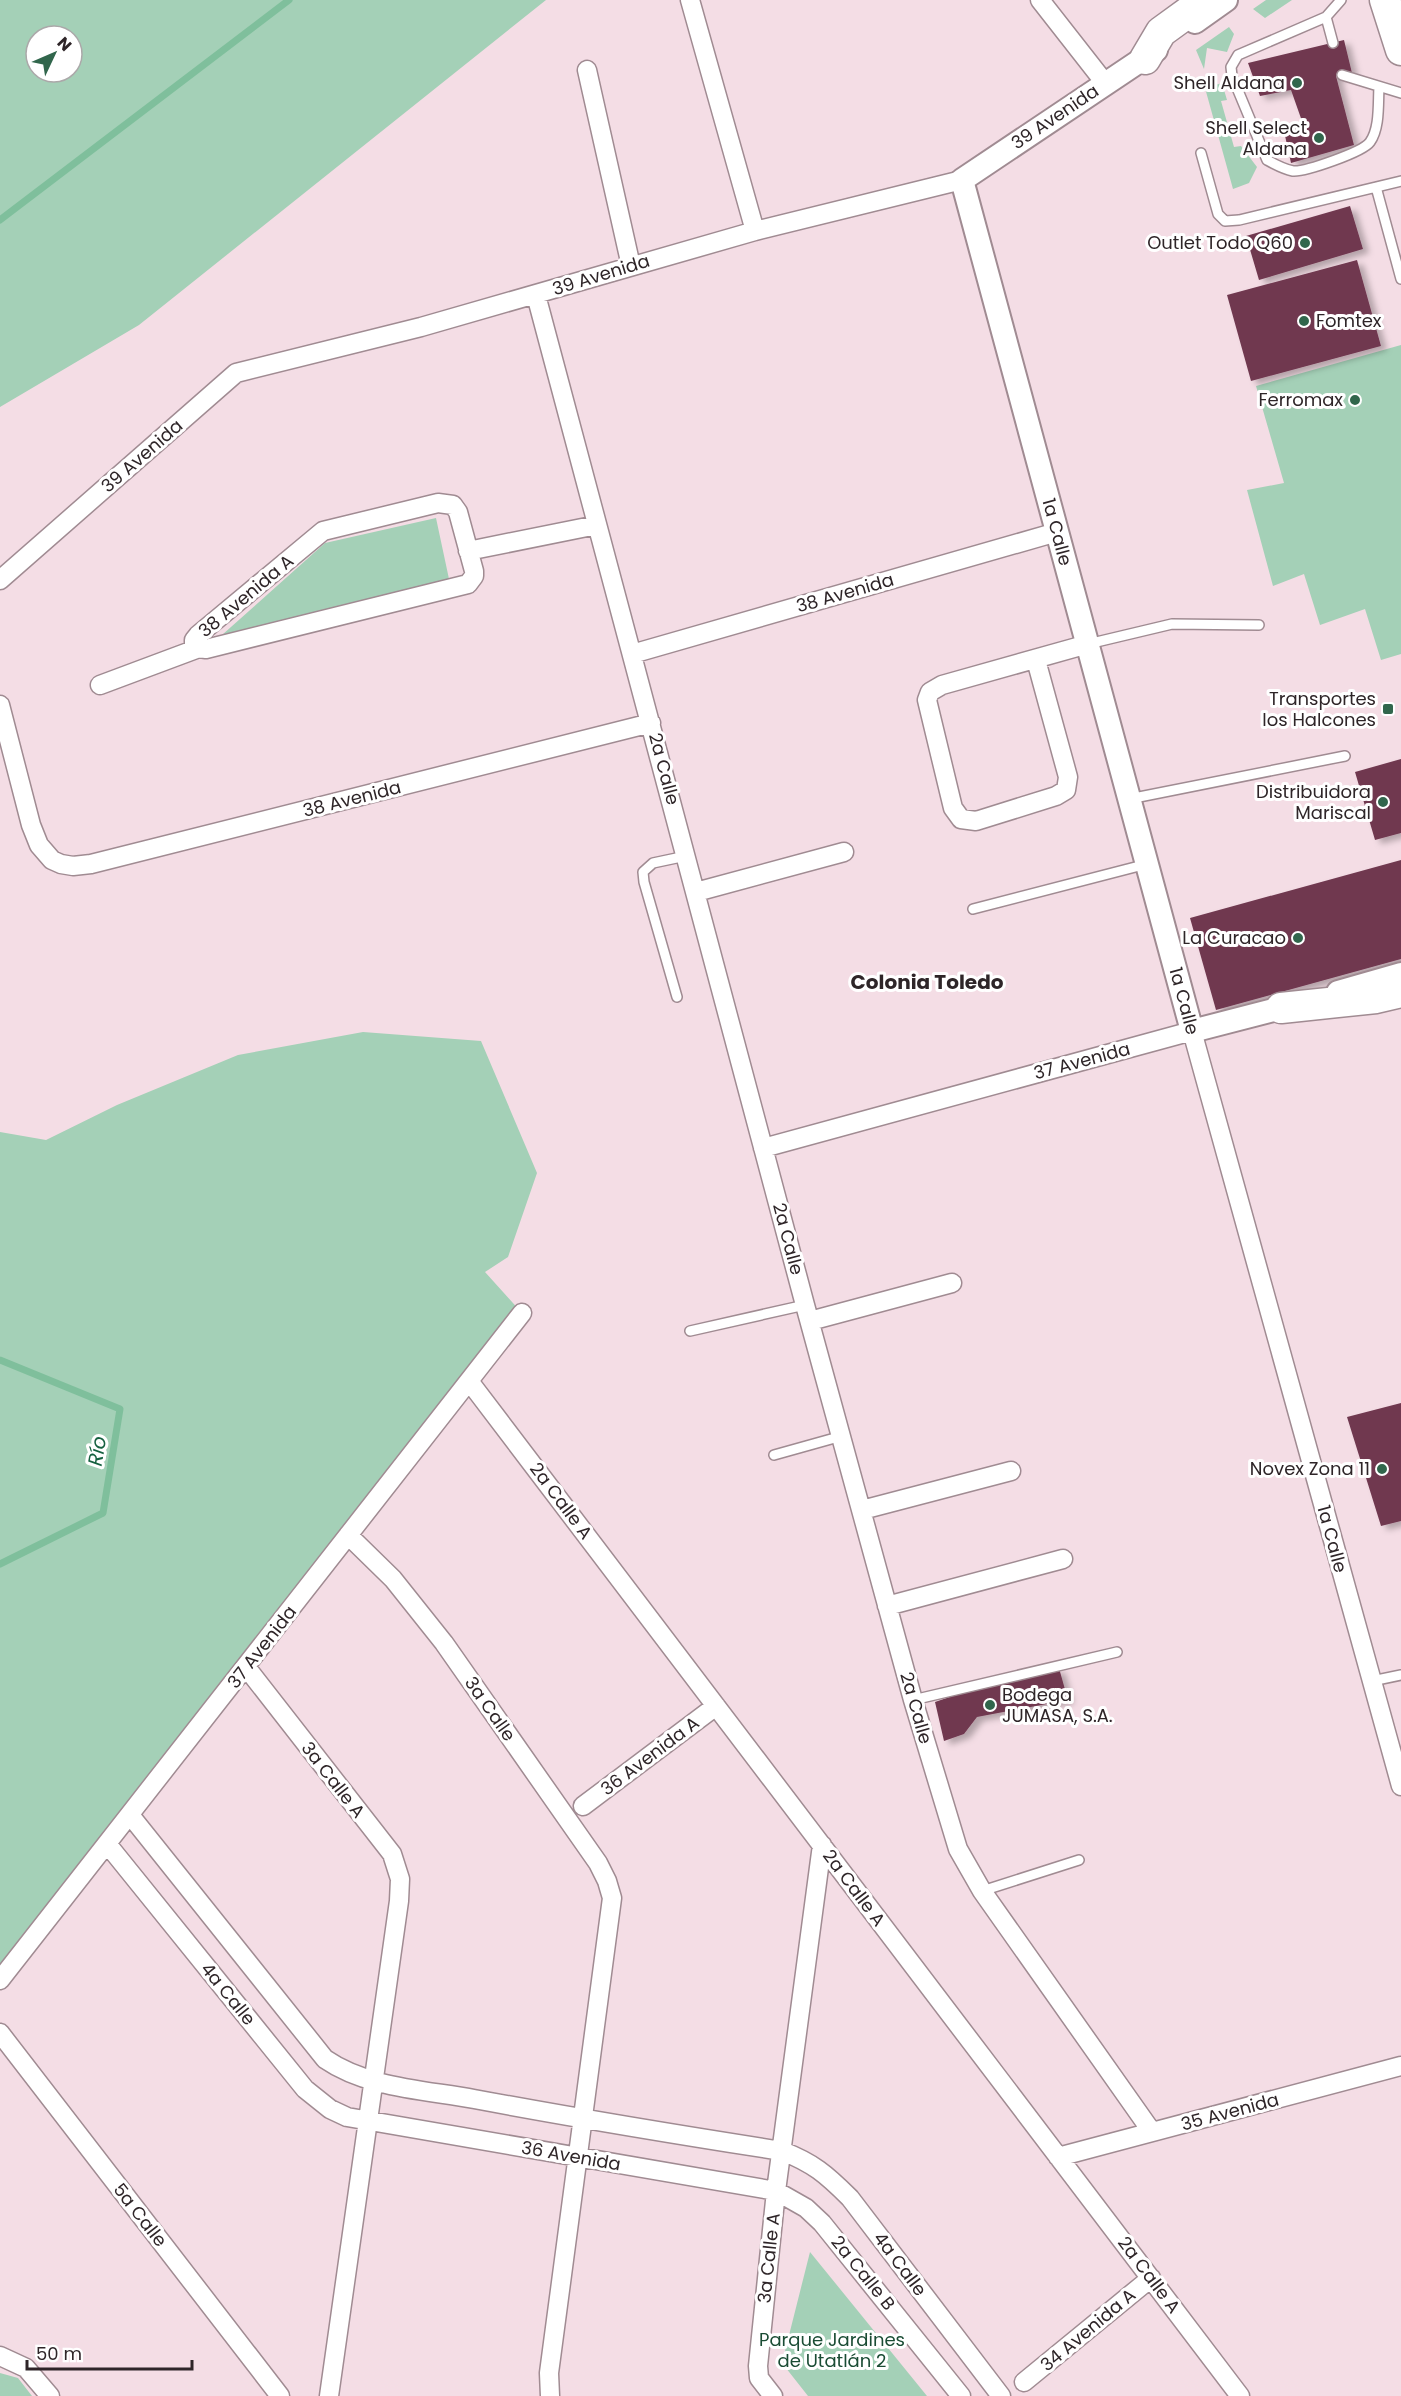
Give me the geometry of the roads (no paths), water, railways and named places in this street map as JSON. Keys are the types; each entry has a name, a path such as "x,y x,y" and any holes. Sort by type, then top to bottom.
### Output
{"highway":[{"path":"1145,58 1161,32 1205,0"},
{"path":"1385,0 1401,50"},
{"path":"1281,1008 1376,998 1401,992"}],"street":[{"path":"690,0 755,231"},
{"path":"1040,0 1105,83"},
{"name":"39 Avenida","path":"0,580 236,373 422,327 755,231 962,180 1145,58 1226,0"},
{"path":"587,70 631,266"},
{"name":"1a Calle","path":"962,180 1192,1031 1401,1786"},
{"name":"2a Calle","path":"536,295 763,1148 913,1700 958,1849 982,1891 1152,2132"},
{"name":"38 Avenida A","path":"446,503 453,505 458,512 468,551 474,576 468,584 206,649 194,645 194,640 198,635 322,531 446,503"},
{"path":"468,551 597,525"},
{"name":"38 Avenida","path":"632,654 1057,532"},
{"path":"1036,660 1068,777 1066,789 1056,796 975,821 961,819 953,808 950,797 927,700 930,692 942,685 1088,644"},
{"path":"100,685 199,648"},
{"name":"38 Avenida","path":"0,705 31,825 39,845 52,860 73,866 91,864 651,723"},
{"path":"696,892 844,852"},
{"name":"37 Avenida","path":"763,1148 1401,974"},
{"path":"808,1313 952,1282"},
{"name":"37 Avenida","path":"0,1980 108,1845 522,1313"},
{"name":"2a Calle A","path":"469,1380 1240,2396"},
{"path":"862,1510 1011,1471"},
{"name":"3a Calle","path":"348,1535 393,1579 444,1643 598,1863 608,1881 612,1898 583,2120"},
{"path":"888,1606 1063,1559"},
{"name":"3a Calle A","path":"246,1667 392,1854 400,1879 399,1901 329,2396"},
{"name":"36 Avenida A","path":"583,1806 716,1706"},
{"name":"4a Calle","path":"130,1815 325,2059 338,2068 374,2081"},
{"name":"4a Calle","path":"108,1845 305,2089 330,2109 348,2117 367,2120"},
{"name":"3a Calle A","path":"773,2396 759,2378 758,2366 776,2191 822,1845"},
{"name":"5a Calle","path":"0,2033 280,2396"},
{"name":"35 Avenida","path":"1058,2157 1401,2066"},
{"path":"374,2081 583,2120 782,2151"},
{"name":"36 Avenida","path":"367,2120 776,2191"},
{"path":"550,2396 549,2373 583,2120"},
{"name":"4a Calle","path":"782,2151 808,2161 830,2177 850,2198 1001,2396"},
{"name":"2a Calle B","path":"776,2191 806,2208 822,2223 961,2396"},
{"name":"34 Avenida A","path":"1024,2382 1151,2278"},
{"path":"0,2356 26,2368 50,2396"}],"lane":[{"path":"1341,0 1326,17 1238,55 1231,67 1232,76 1267,160 1279,167 1296,171 1358,153 1369,144 1375,132 1379,87"},
{"path":"1326,17 1333,42"},
{"path":"1342,75 1401,93"},
{"path":"1201,153 1218,214 1225,221 1401,181"},
{"path":"1376,187 1401,279"},
{"path":"1088,644 1172,624 1259,625"},
{"path":"1129,799 1344,756"},
{"path":"677,997 643,872 653,863 686,856"},
{"path":"973,909 1147,864"},
{"path":"690,1331 808,1313"},
{"path":"774,1455 842,1436"},
{"path":"913,1700 1117,1652"},
{"path":"1372,1681 1401,1675"},
{"path":"982,1891 1079,1860"}],"waterway":[{"path":"0,220 289,0"},
{"name":"Río","path":"0,1360 120,1409 103,1513 0,1564"}],"place":[{"name":"Shell Aldana","path":"1297,83"},
{"name":"Shell Select Aldana","path":"1319,138"},
{"name":"Outlet Todo Q60","path":"1305,243"},
{"name":"Fomtex","path":"1304,321"},
{"name":"Ferromax","path":"1355,400"},
{"name":"Transportes los Halcones","path":"1388,709"},
{"name":"Distribuidora Mariscal","path":"1383,802"},
{"name":"La Curacao","path":"1298,938"},
{"name":"Novex Zona 11","path":"1382,1469"},
{"name":"Bodega JUMASA, S.A.","path":"990,1705"}],"district":[{"name":"Colonia Toledo","path":"927,982"}],"park label":[{"name":"Parque Jardines de Utatlán 2","path":"832,2350"}]}
